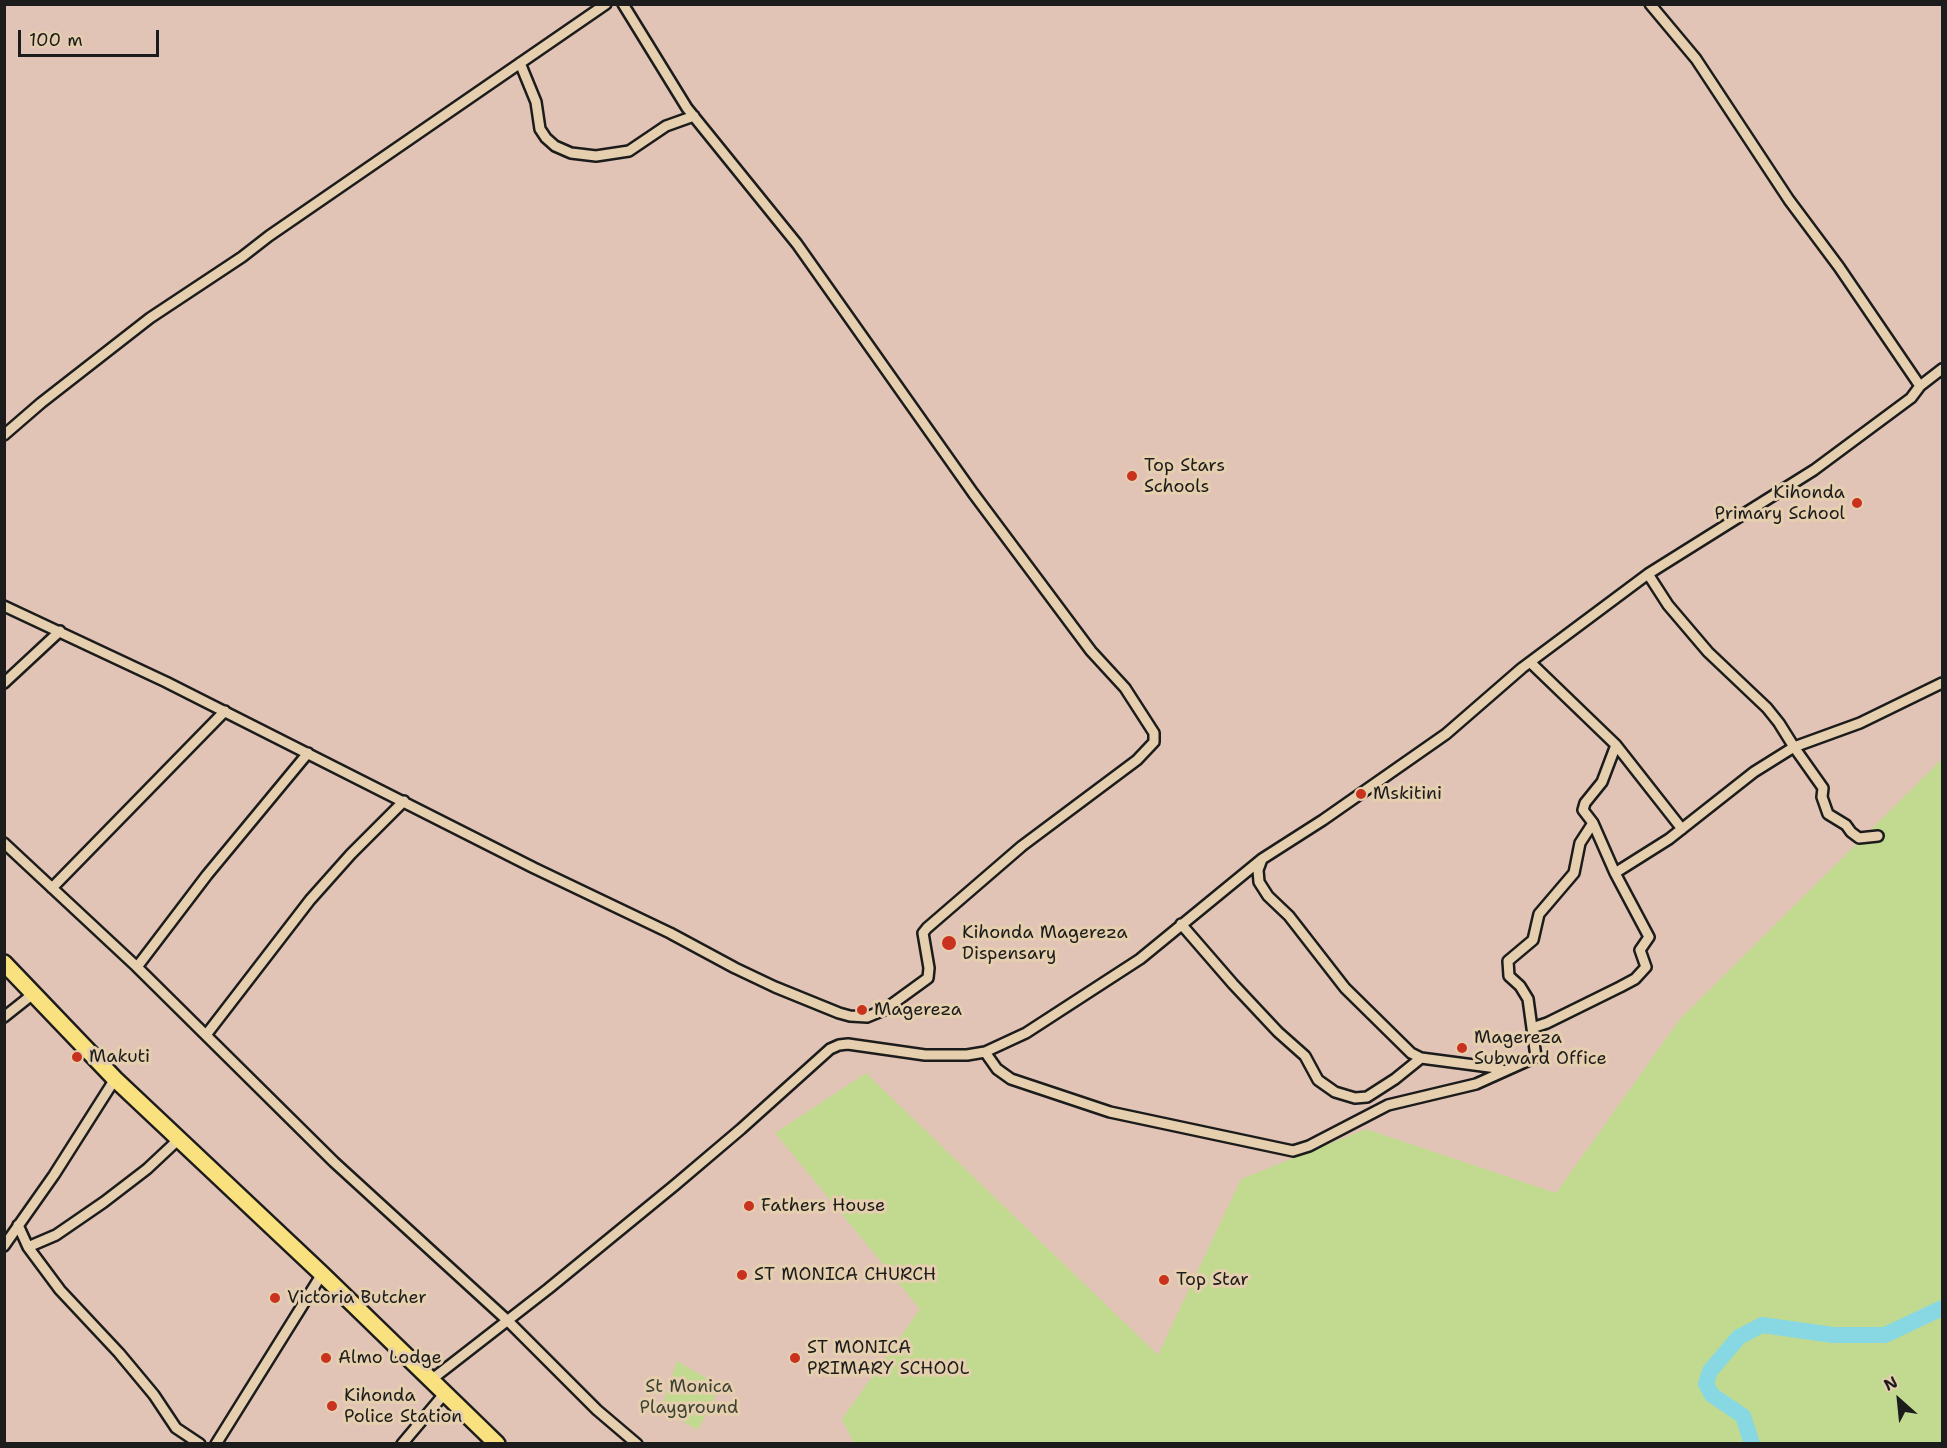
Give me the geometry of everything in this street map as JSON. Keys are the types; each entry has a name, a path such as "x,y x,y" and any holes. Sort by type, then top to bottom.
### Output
{"highway":[{"path":"4,963 115,1079 498,1443"}],"street":[{"path":"4,435 41,403 150,318 242,257 269,236 606,4"},
{"path":"4,606 225,711 775,987 839,1013 867,1017 884,1010 921,985 928,978 929,968 924,933 927,928 1013,854 1137,760 1154,742 1155,737 1151,727 1125,688 1091,651 966,484 823,280 758,194 694,116 623,4"},
{"path":"1650,4 1696,59 1789,200 1839,267 1920,386"},
{"path":"520,63 536,102 540,129 555,146 571,153 596,156 629,151 666,126 694,116"},
{"path":"431,1380 508,1321 741,1130 830,1049 839,1044 848,1044 925,1055 959,1055 985,1052 1019,1037 1140,959 1262,859 1323,820 1446,734 1531,663 1648,574 1814,470 1911,398 1920,386 1942,369"},
{"path":"1648,574 1668,605 1695,637 1767,708 1779,723 1823,788 1822,797 1828,814 1846,825 1859,838 1878,836"},
{"path":"4,683 60,631"},
{"path":"1531,663 1616,745 1682,829"},
{"path":"1615,873 1648,854 1754,772 1794,747 1860,723 1942,683"},
{"path":"52,888 225,711"},
{"path":"1532,1028 1547,1023 1635,979 1646,967 1640,950 1649,937 1615,873 1593,823 1584,813 1583,806 1602,782 1616,745"},
{"path":"137,967 207,875 308,753"},
{"path":"206,1035 310,900 351,854 404,801"},
{"path":"985,1052 997,1069 1011,1079 1110,1112 1293,1151 1309,1146 1388,1105 1476,1084 1532,1061 1536,1057 1528,999 1520,986 1509,976 1508,961 1533,940 1539,914 1574,873 1580,843 1593,823"},
{"path":"4,843 137,967 334,1162 508,1321 597,1410 637,1443"},
{"path":"1262,859 1258,870 1259,882 1268,896 1289,916 1345,988 1411,1053 1421,1058 1497,1068 1504,1071"},
{"path":"1181,924 1278,1032 1305,1056 1318,1080 1335,1092 1355,1098 1367,1096 1395,1079 1421,1058"},
{"path":"4,1017 33,994"},
{"path":"4,1246 54,1175 115,1079"},
{"path":"28,1248 56,1234 104,1202 147,1169 179,1139"},
{"path":"18,1225 28,1248 60,1290 119,1353 154,1395 176,1428 200,1443"},
{"path":"216,1443 322,1274"},
{"path":"402,1443 445,1393"}],"green space":[{"path":"1942,759 1942,1443 854,1443 842,1419 920,1309 775,1133 866,1073 1158,1355 1241,1179 1366,1129 1556,1193 1680,1019"},
{"name":"St Monica Playground","path":"677,1361 720,1386 698,1430 661,1409"}],"waterway":[{"path":"1752,1444 1743,1416 1712,1395 1706,1384 1710,1371 1739,1337 1762,1325 1833,1335 1885,1335 1942,1308"}],"place":[{"name":"Top Stars Schools","path":"1132,476"},
{"name":"Kihonda Primary School","path":"1857,503"},
{"name":"Mskitini","path":"1361,794"},
{"name":"Kihonda Magereza Dispensary","path":"949,943"},
{"name":"Magereza","path":"862,1010"},
{"name":"Magereza Subward Office","path":"1462,1048"},
{"name":"Makuti","path":"77,1057"},
{"name":"Fathers House","path":"749,1206"},
{"name":"ST MONICA CHURCH","path":"742,1275"},
{"name":"Top Star","path":"1164,1280"},
{"name":"Victoria Butcher","path":"275,1298"},
{"name":"Almo Lodge","path":"326,1358"},
{"name":"ST MONICA PRIMARY SCHOOL","path":"795,1358"},
{"name":"Kihonda Police Station","path":"332,1406"}]}
